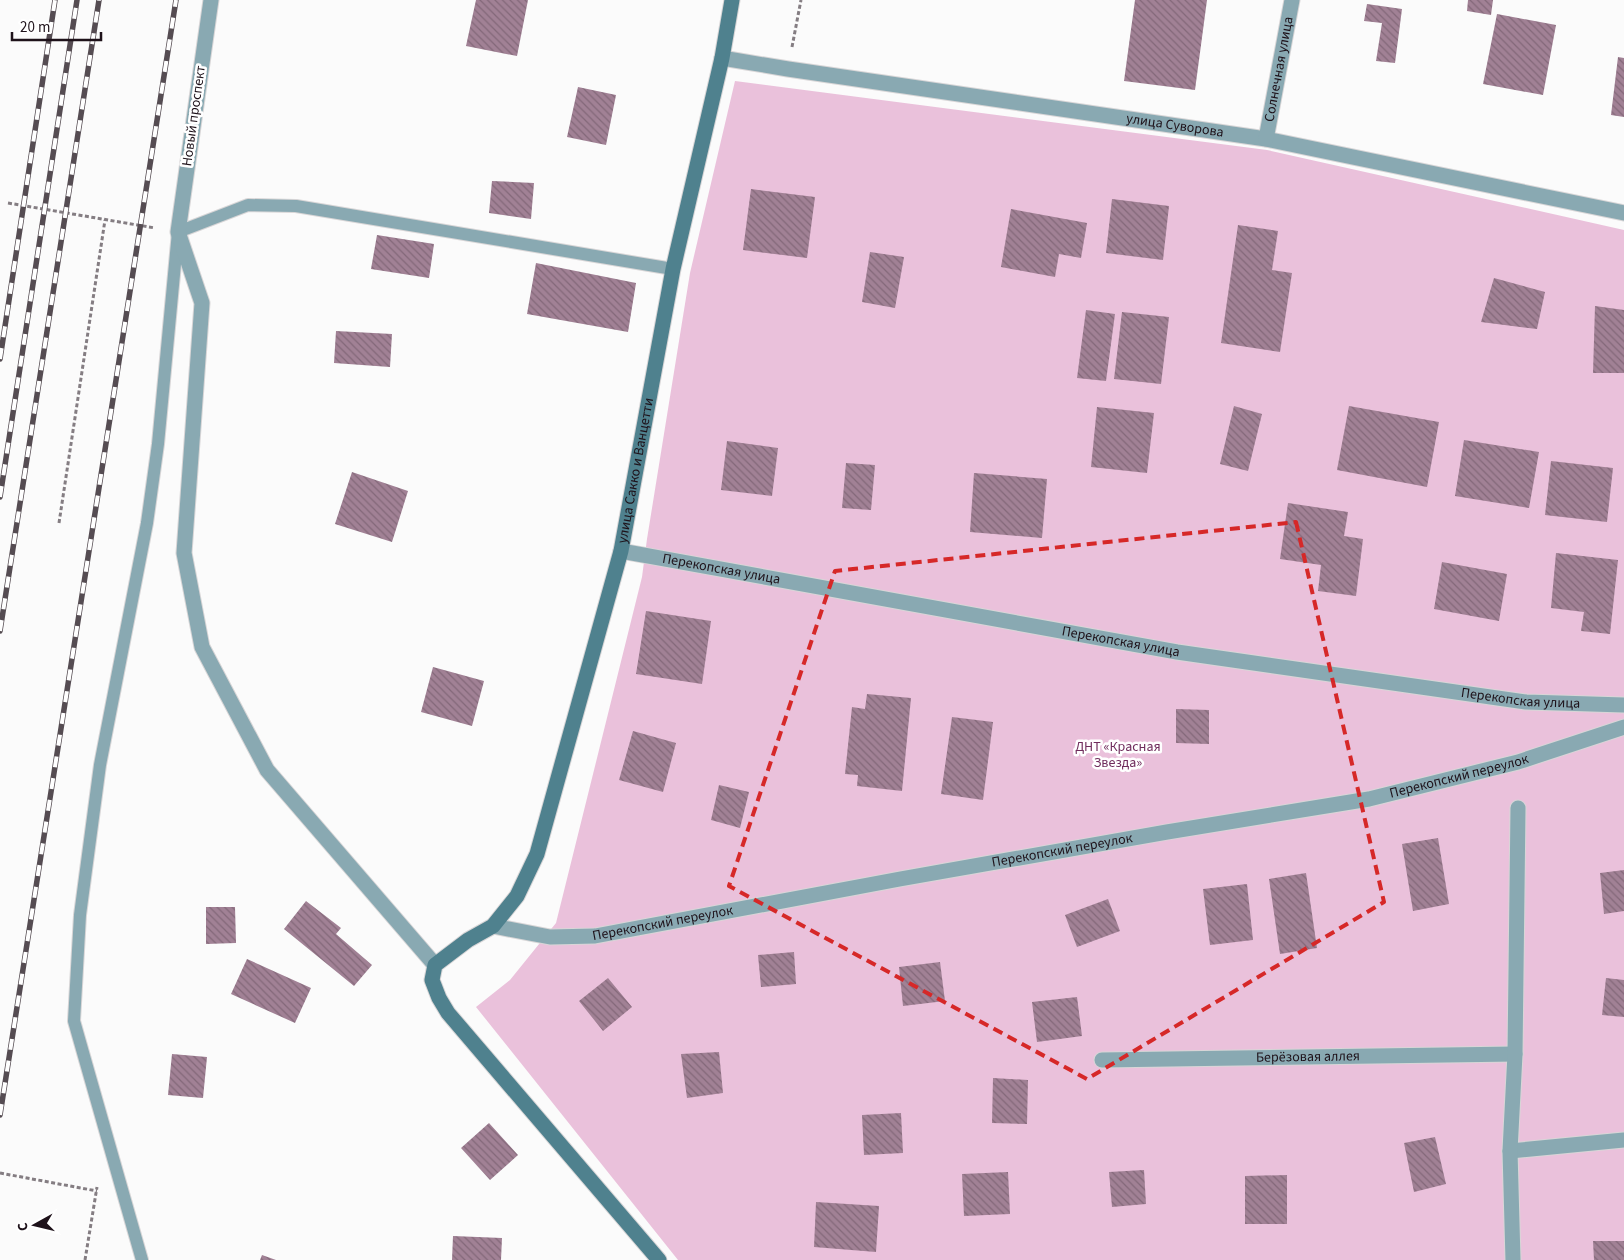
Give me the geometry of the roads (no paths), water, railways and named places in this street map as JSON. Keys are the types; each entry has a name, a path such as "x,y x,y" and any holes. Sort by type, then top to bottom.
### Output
{"main road":[{"name":"улица Сакко и Ванцетти","path":"435,965 468,940 492,926 517,896 537,854 621,551 673,269 722,58 732,0"},
{"path":"435,965 432,980 439,998 448,1013 659,1260"}],"street":[{"name":"Новый проспект","path":"178,232 211,0"},
{"name":"Солнечная улица","path":"1266,139 1292,0"},
{"name":"улица Суворова","path":"722,58 1266,139 1624,212"},
{"path":"178,232 202,303 184,553 202,646 267,770 435,965"},
{"name":"Перекопская улица","path":"621,551 1177,652 1526,702 1624,705"},
{"name":"Перекопский переулок","path":"492,926 550,937 595,936 1148,835 1369,799 1518,762 1624,727"},
{"path":"1513,1260 1510,1152 1516,1054 1518,808"},
{"name":"Берёзовая аллея","path":"1102,1060 1516,1054"},
{"path":"1510,1152 1624,1140"}],"lane":[{"path":"142,1260 74,1021 80,915 100,765 147,523 158,444 178,232 248,205 296,206 673,269"}],"railway":[{"path":"0,359 55,0"},
{"path":"0,497 77,0"},
{"path":"0,631 99,0"},
{"path":"0,1115 176,0"}],"park label":[{"name":"ДНТ «Красная Звезда»","path":"1118,756"}]}
